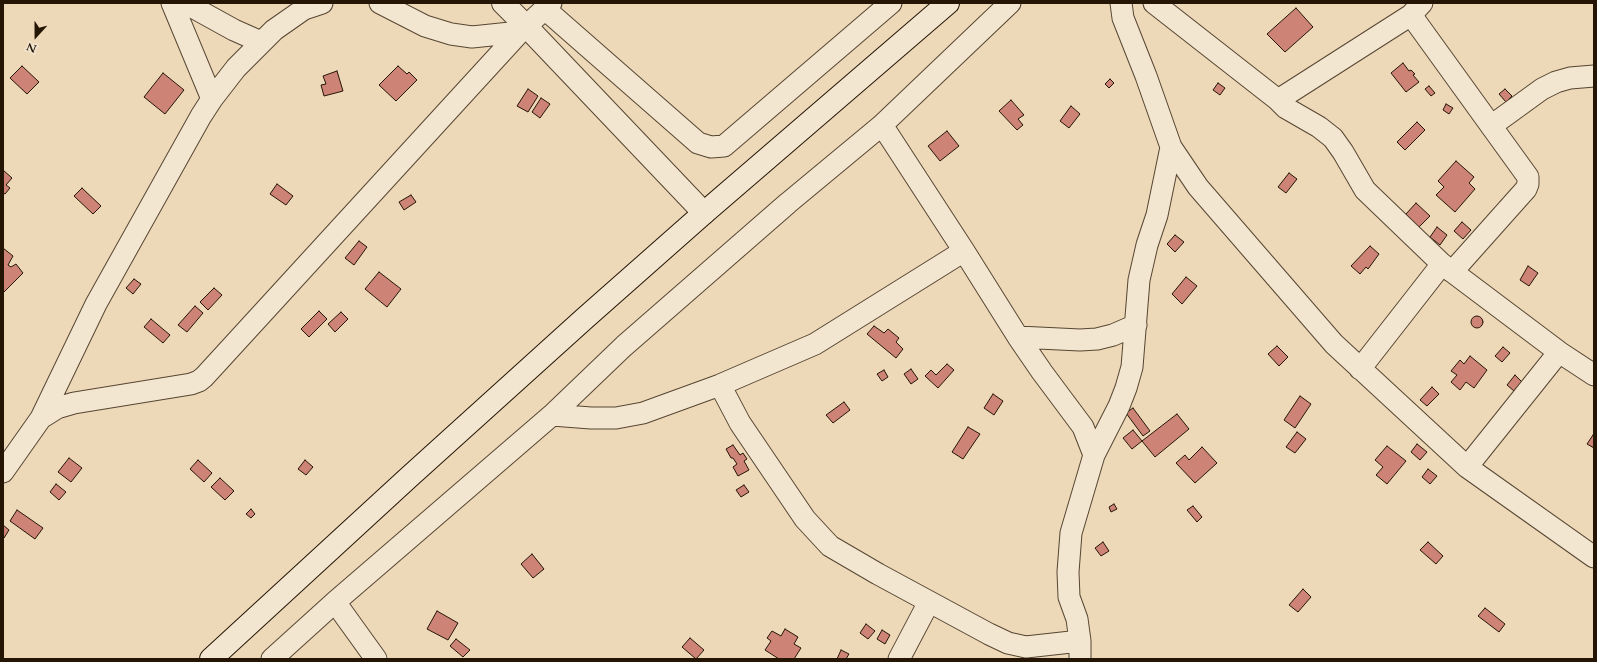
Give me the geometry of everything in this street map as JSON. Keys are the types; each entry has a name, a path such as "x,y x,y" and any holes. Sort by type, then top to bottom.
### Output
{"main road":[{"path":"503,3 523,29 704,213"},
{"path":"211,659 420,467 704,213 948,3"}],"street":[{"path":"172,3 212,99"},
{"path":"185,3 234,30 261,42"},
{"path":"5,466 41,418 96,304 197,123 212,99 236,68 261,42 290,18 304,9 322,3"},
{"path":"380,3 424,26 451,34 472,37 523,29"},
{"path":"41,418 66,405 191,384 204,377 523,29 548,6 698,143 711,148 724,146 891,3"},
{"path":"272,659 335,602 552,415 624,346 788,203 882,124 1010,3"},
{"path":"1154,3 1278,100 1286,108 1319,127 1333,138 1365,190 1447,268 1559,352 1594,375"},
{"path":"1124,8 1146,76 1172,147 1198,187 1334,344 1360,369 1467,468 1594,557"},
{"path":"1278,100 1417,9 1491,126 1528,178 1526,189 1447,268 1360,369"},
{"path":"1491,126 1542,89 1556,82 1570,78 1594,76"},
{"path":"882,124 1018,337 1042,372 1084,427 1094,455"},
{"path":"720,385 740,423 805,519 830,546 929,602 1008,643 1026,647 1080,650 1077,619 1069,598 1068,572 1071,533 1094,455 1119,406 1132,367 1139,280 1147,244 1157,215 1172,147"},
{"path":"552,415 616,418 644,413 720,385 815,344 964,251"},
{"path":"1018,337 1080,340 1097,339 1113,335 1136,325"},
{"path":"1467,468 1559,352"},
{"path":"335,602 376,659"},
{"path":"899,659 929,602"}],"building":[{"path":"1296,8 1313,27 1285,52 1267,34"},
{"path":"1403,63 1409,71 1411,70 1415,74 1413,75 1419,82 1406,92 1391,73"},
{"path":"22,66 39,82 27,94 10,78"},
{"path":"398,66 407,74 409,72 417,80 396,101 379,85"},
{"path":"337,71 343,91 324,96 321,85 326,84 323,76"},
{"path":"163,73 184,90 165,114 144,97"},
{"path":"1110,79 1114,83 1109,88 1105,84"},
{"path":"1218,83 1225,88 1220,95 1213,90"},
{"path":"1429,86 1435,93 1431,96 1425,89"},
{"path":"528,89 538,96 528,112 517,106"},
{"path":"1505,89 1512,96 1506,102 1499,94"},
{"path":"541,98 550,104 540,118 532,112"},
{"path":"1011,100 1024,115 1018,119 1023,125 1017,130 999,111"},
{"path":"1446,104 1453,108 1449,114 1443,110"},
{"path":"1071,106 1080,114 1069,128 1060,121"},
{"path":"1417,122 1425,130 1405,150 1397,142"},
{"path":"947,131 959,146 940,161 928,146"},
{"path":"1456,161 1474,177 1469,183 1475,189 1455,212 1436,195 1444,187 1438,181"},
{"path":"3,170 12,178 6,185 10,188 5,194 3,193"},
{"path":"1289,173 1297,179 1286,193 1278,187"},
{"path":"277,184 293,196 286,205 270,194"},
{"path":"82,188 101,206 93,214 74,196"},
{"path":"411,195 416,202 404,210 399,202"},
{"path":"1416,203 1430,216 1419,227 1406,214"},
{"path":"1462,222 1471,230 1463,239 1454,231"},
{"path":"1437,227 1447,235 1440,245 1430,237"},
{"path":"1175,235 1184,242 1175,252 1167,244"},
{"path":"359,241 367,247 354,265 345,258"},
{"path":"1370,246 1379,254 1368,269 1366,267 1360,274 1351,266"},
{"path":"3,248 13,256 8,265 11,267 16,264 23,273 4,292 3,291"},
{"path":"1528,266 1538,273 1529,286 1520,280"},
{"path":"379,272 401,289 387,307 365,289"},
{"path":"1186,277 1197,286 1182,304 1172,294"},
{"path":"134,279 141,284 133,294 126,288"},
{"path":"214,288 222,295 208,310 200,302"},
{"path":"195,306 203,313 187,332 178,325"},
{"path":"319,311 327,319 309,337 301,329"},
{"path":"341,312 348,319 335,332 328,324"},
{"path":"1479,316 1482,317 1482,327 1475,328 1472,327 1471,320 1472,317"},
{"path":"151,319 170,335 163,343 144,327"},
{"path":"874,326 884,333 888,329 899,338 896,342 903,349 896,358 867,334"},
{"path":"1277,346 1288,357 1279,366 1268,354"},
{"path":"1503,347 1510,353 1502,362 1495,356"},
{"path":"1470,356 1487,370 1474,388 1466,382 1460,390 1451,382 1457,375 1451,371 1460,360 1464,364"},
{"path":"947,364 954,370 938,388 925,376 931,370 936,375"},
{"path":"911,369 918,379 911,384 904,374"},
{"path":"884,370 888,377 882,381 877,374"},
{"path":"1515,375 1522,382 1514,391 1507,385"},
{"path":"1432,387 1439,394 1427,406 1420,400"},
{"path":"993,394 1003,401 994,415 984,408"},
{"path":"1300,396 1311,404 1295,428 1284,420"},
{"path":"844,402 850,410 833,423 826,415"},
{"path":"1133,408 1150,431 1143,436 1126,413"},
{"path":"1177,414 1189,429 1155,457 1142,441"},
{"path":"968,427 980,434 963,459 952,452"},
{"path":"1133,430 1142,441 1132,449 1123,438"},
{"path":"1297,432 1306,439 1295,453 1286,447"},
{"path":"1594,435 1594,448 1587,444"},
{"path":"1417,444 1427,452 1420,460 1411,452"},
{"path":"733,445 740,455 743,453 747,459 744,461 749,470 738,476 733,467 737,464 733,458 731,458 726,449"},
{"path":"1387,446 1406,461 1387,484 1376,475 1383,467 1375,460"},
{"path":"1202,447 1217,463 1195,483 1176,463 1185,455 1189,460"},
{"path":"69,458 82,468 71,482 58,472"},
{"path":"198,460 212,473 204,482 190,469"},
{"path":"305,460 313,467 306,475 298,469"},
{"path":"1428,469 1437,476 1430,484 1422,477"},
{"path":"220,478 234,491 225,500 211,487"},
{"path":"56,484 66,492 59,500 50,492"},
{"path":"744,485 749,492 741,497 736,490"},
{"path":"1114,504 1117,509 1111,512 1109,507"},
{"path":"1193,506 1202,517 1197,522 1187,510"},
{"path":"251,509 255,514 251,518 246,514"},
{"path":"17,510 43,528 35,539 10,521"},
{"path":"3,525 9,530 4,538 3,537"},
{"path":"1103,542 1109,551 1101,556 1095,548"},
{"path":"1428,542 1443,556 1436,564 1420,550"},
{"path":"532,554 544,569 533,578 521,564"},
{"path":"1303,589 1311,597 1298,612 1289,605"},
{"path":"1485,608 1505,624 1499,632 1478,616"},
{"path":"437,611 458,623 448,640 427,629"},
{"path":"866,624 875,631 868,639 860,633"},
{"path":"785,629 798,637 794,644 801,648 794,659 779,659 765,650 771,641 767,638 772,631 781,636"},
{"path":"882,630 890,635 885,644 877,639"},
{"path":"690,638 704,650 696,659 682,647"},
{"path":"456,639 470,650 463,657 450,646"},
{"path":"841,650 849,654 846,659 837,659"}]}
